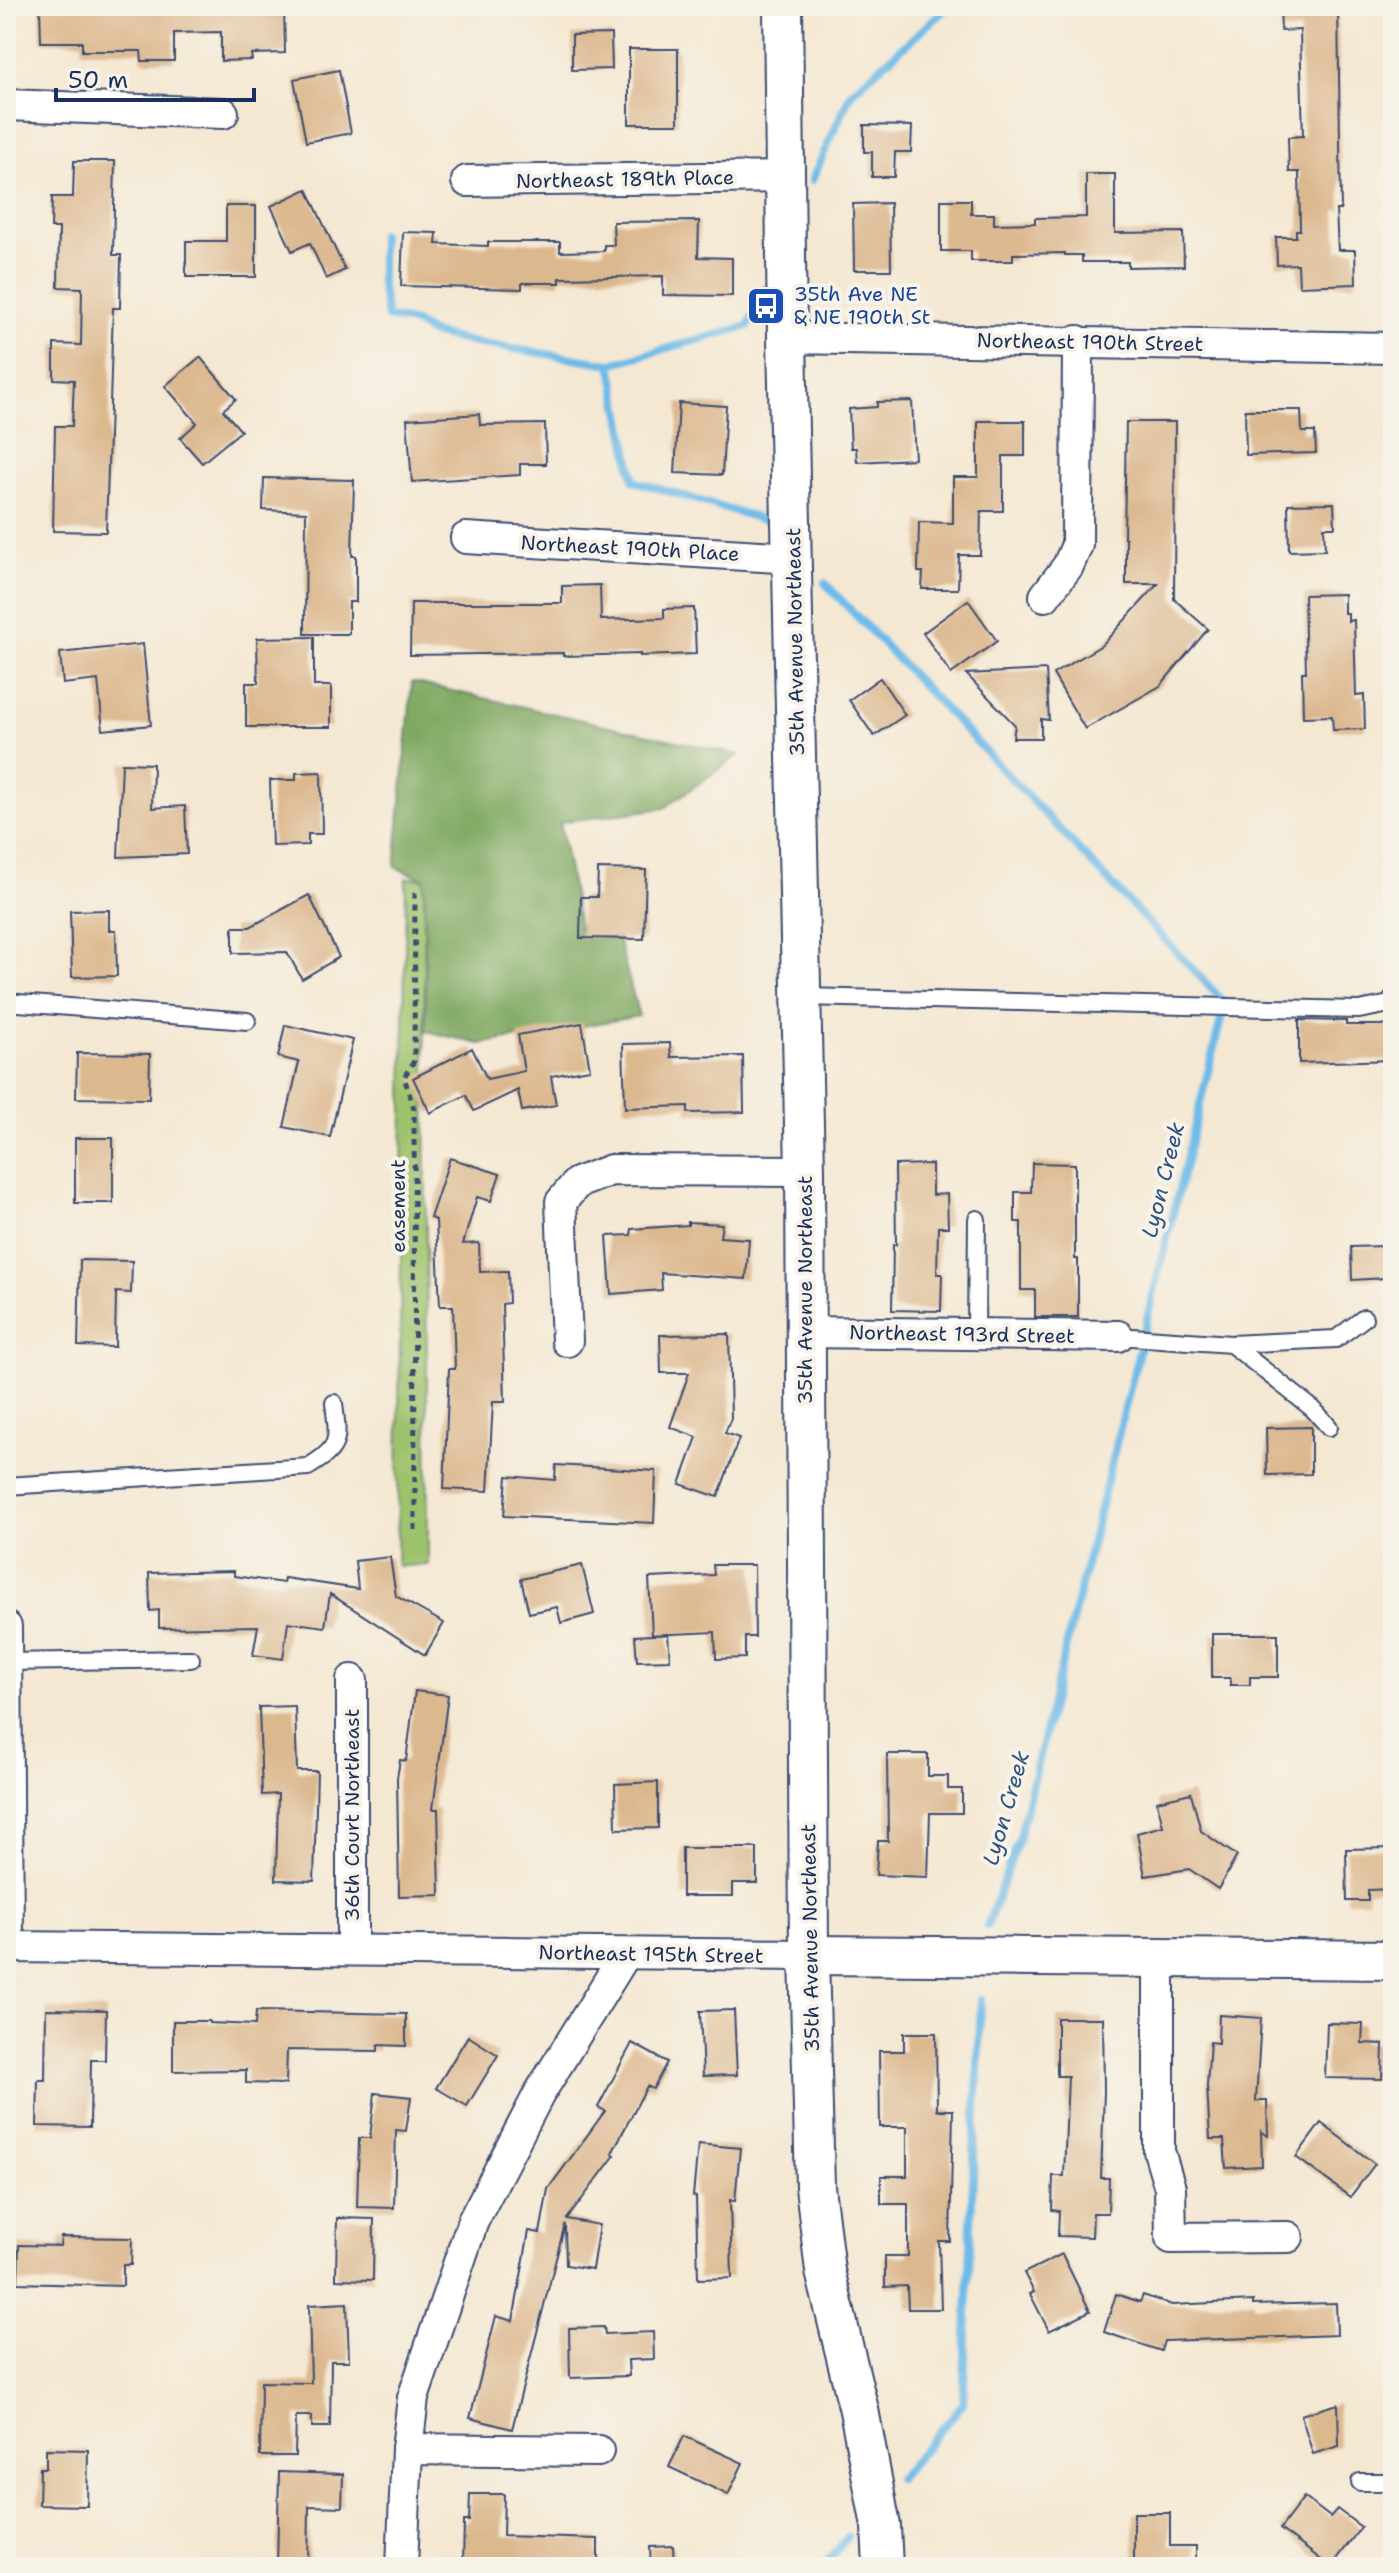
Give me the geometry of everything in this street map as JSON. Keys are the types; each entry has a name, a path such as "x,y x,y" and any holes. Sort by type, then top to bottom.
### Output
{"street":[{"name":"35th Avenue Northeast","path":"783,6 805,1171 809,1955 815,2187 825,2271 859,2410 881,2526 883,2567"},
{"path":"6,105 223,113"},
{"name":"Northeast 189th Place","path":"467,181 784,177"},
{"name":"Northeast 190th Street","path":"787,338 1393,348"},
{"path":"1045,596 1068,566 1077,545 1078,341"},
{"name":"Northeast 190th Place","path":"466,538 793,558"},
{"path":"567,1341 561,1202 577,1183 611,1170 805,1171"},
{"name":"Northeast 193rd Street","path":"805,1332 1118,1336"},
{"path":"6,1627 7,1949"},
{"name":"36th Court Northeast","path":"352,1680 352,1950"},
{"name":"Northeast 195th Street","path":"7,1949 1393,1960"},
{"path":"402,2567 407,2449 413,2398 473,2221 539,2094 625,1955"},
{"path":"1159,1958 1159,2151 1170,2188 1171,2238 1288,2237"},
{"path":"407,2449 598,2451"}],"lane":[{"path":"802,997 1359,1010 1390,1004 1393,998"},
{"path":"6,1002 247,1021"},
{"path":"976,1334 977,1219"},
{"path":"1118,1336 1231,1344 1336,1339 1364,1318"},
{"path":"1231,1344 1313,1409 1329,1427"},
{"path":"6,1486 308,1467 329,1455 338,1438 334,1403"},
{"path":"7,1680 191,1659"},
{"path":"1360,2482 1393,2482"}],"path":[{"name":"easement","path":"415,887 414,1061 404,1077 414,1109 415,1530"}],"green space":[{"path":"412,682 739,755 664,808 560,822 581,938 618,939 639,1016 480,1044 426,1031 424,879 395,867"},
{"path":"406,878 424,879 428,1565 397,1566"}],"building":[{"path":"40,6 284,6 285,53 251,54 252,60 221,61 221,32 174,33 174,61 142,61 141,51 82,51 82,42 41,42"},
{"path":"1280,6 1338,6 1341,210 1336,210 1338,250 1355,250 1356,284 1299,286 1298,264 1277,265 1276,237 1296,237 1296,230 1300,230 1299,172 1289,172 1288,137 1303,136 1300,30 1281,31"},
{"path":"611,34 612,69 572,70 572,35"},
{"path":"629,49 678,49 678,124 629,124"},
{"path":"339,70 351,133 306,142 294,79"},
{"path":"864,125 912,126 911,152 895,152 894,177 872,177 872,152 864,152"},
{"path":"74,161 115,161 113,255 121,255 120,308 113,308 106,532 53,531 55,426 72,426 74,380 54,379 54,344 81,345 82,288 58,287 59,228 51,228 52,197 73,197"},
{"path":"1086,174 1115,174 1115,233 1183,232 1184,266 1128,267 1128,262 1082,262 1082,255 1065,253 1013,254 1013,261 971,261 971,251 941,251 941,200 971,200 971,214 994,214 994,224 1035,223 1035,218 1086,217"},
{"path":"307,189 345,270 326,279 310,243 292,251 271,206"},
{"path":"890,203 891,270 854,270 853,204"},
{"path":"226,206 256,206 256,277 186,277 186,241 226,241"},
{"path":"699,221 698,257 732,258 732,296 663,295 663,276 560,278 560,283 522,283 522,289 401,286 403,232 437,233 436,244 488,246 488,242 560,242 560,252 604,251 604,245 614,245 613,222"},
{"path":"200,357 236,399 223,410 241,431 202,463 180,438 197,423 165,386"},
{"path":"912,401 915,459 857,462 856,448 851,448 849,409 877,407 877,402"},
{"path":"679,403 726,406 722,475 675,473"},
{"path":"1245,410 1301,410 1302,432 1315,432 1316,453 1246,455"},
{"path":"479,414 480,425 545,424 546,464 520,464 520,475 412,482 407,419"},
{"path":"978,421 1025,421 1025,456 1003,456 1003,511 981,511 980,555 959,555 958,589 922,589 923,572 918,572 919,522 953,523 953,477 978,477"},
{"path":"1126,422 1175,422 1174,599 1208,629 1160,686 1085,729 1053,674 1102,645 1158,584 1126,584"},
{"path":"264,478 354,480 352,556 356,556 356,602 349,602 349,634 305,634 306,512 263,510"},
{"path":"1334,503 1335,527 1324,527 1325,550 1289,551 1288,504"},
{"path":"600,585 601,620 664,618 664,609 694,608 696,654 410,655 411,603 562,603 562,586"},
{"path":"1344,594 1344,613 1348,613 1348,621 1354,620 1356,696 1364,695 1365,729 1333,730 1332,716 1303,717 1302,672 1306,672 1304,595"},
{"path":"968,600 997,641 951,674 923,633"},
{"path":"314,637 314,686 331,686 331,727 246,727 246,683 258,683 257,638"},
{"path":"143,644 151,725 103,730 98,680 63,684 60,653"},
{"path":"1046,670 1049,720 1041,719 1041,738 1013,738 1015,725 966,674"},
{"path":"880,678 905,715 874,736 849,700"},
{"path":"122,763 153,764 152,808 185,806 187,854 118,857"},
{"path":"321,772 322,834 308,834 308,845 272,846 270,780 296,780 296,773"},
{"path":"598,869 646,870 644,939 580,938 581,897 597,897"},
{"path":"309,895 339,957 302,979 287,952 233,953 233,927 250,927"},
{"path":"109,910 109,930 116,930 117,976 72,977 70,911"},
{"path":"1299,1020 1346,1021 1346,1025 1393,1025 1393,1060 1299,1063"},
{"path":"582,1023 590,1069 551,1076 556,1105 522,1111 518,1090 474,1111 466,1095 430,1113 413,1078 472,1048 487,1079 524,1071 518,1035"},
{"path":"285,1025 353,1040 330,1137 284,1127 299,1062 278,1057"},
{"path":"670,1043 671,1057 743,1056 744,1112 688,1113 688,1106 625,1108 623,1044"},
{"path":"77,1053 150,1054 149,1099 76,1098"},
{"path":"75,1138 113,1138 113,1203 75,1203"},
{"path":"450,1158 500,1174 491,1201 477,1197 463,1244 479,1243 480,1272 508,1271 509,1303 502,1304 505,1402 493,1402 488,1491 444,1489 449,1369 455,1369 453,1306 440,1306 436,1220 430,1218"},
{"path":"1032,1163 1075,1164 1078,1317 1035,1317 1035,1290 1021,1290 1021,1222 1015,1222 1015,1192 1031,1192"},
{"path":"932,1164 932,1195 947,1194 948,1227 938,1227 937,1274 942,1274 941,1311 892,1310 893,1245 896,1245 895,1165"},
{"path":"688,1222 722,1224 720,1237 749,1239 746,1279 661,1273 662,1290 611,1294 607,1236 631,1235 632,1229 688,1225"},
{"path":"1385,1246 1386,1278 1352,1280 1351,1247"},
{"path":"80,1260 132,1261 131,1293 116,1292 115,1347 78,1346"},
{"path":"729,1334 731,1418 725,1433 739,1438 718,1497 680,1484 697,1437 670,1427 689,1373 661,1373 660,1335"},
{"path":"1311,1427 1311,1474 1267,1475 1266,1428"},
{"path":"556,1465 656,1471 654,1523 504,1516 507,1476 555,1480"},
{"path":"390,1557 396,1596 444,1623 425,1655 330,1594 325,1627 288,1622 283,1659 253,1655 258,1626 159,1628 159,1610 150,1611 149,1573 234,1571 234,1576 283,1583 284,1578 358,1589 355,1561"},
{"path":"582,1565 594,1614 561,1623 557,1607 529,1613 521,1579"},
{"path":"713,1565 754,1565 755,1637 745,1637 745,1658 716,1659 715,1632 652,1635 649,1578 714,1575"},
{"path":"668,1634 670,1660 637,1661 635,1636"},
{"path":"1212,1634 1278,1634 1278,1677 1250,1677 1250,1685 1230,1685 1230,1678 1212,1678"},
{"path":"415,1691 448,1695 433,1809 438,1809 440,1895 399,1896 397,1778 400,1760 406,1761"},
{"path":"295,1706 297,1771 317,1771 314,1881 276,1880 278,1794 262,1795 259,1707"},
{"path":"887,1754 928,1754 928,1776 948,1776 948,1789 962,1789 962,1813 930,1813 928,1877 876,1875 878,1841 888,1841"},
{"path":"658,1782 658,1828 616,1829 615,1784"},
{"path":"1191,1793 1201,1831 1237,1856 1218,1889 1189,1869 1145,1876 1137,1833 1163,1826 1157,1801"},
{"path":"682,1848 757,1848 757,1883 733,1883 733,1896 682,1896"},
{"path":"1393,1848 1393,1889 1368,1890 1368,1901 1347,1901 1346,1849"},
{"path":"46,2009 106,2010 105,2060 91,2060 90,2127 37,2126 38,2080 45,2080"},
{"path":"734,2010 737,2075 703,2076 700,2011"},
{"path":"256,2011 406,2014 406,2046 378,2045 378,2051 287,2050 286,2084 246,2083 246,2070 173,2071 173,2021 255,2025"},
{"path":"1219,2015 1261,2018 1256,2101 1267,2101 1268,2136 1261,2131 1262,2166 1226,2168 1224,2139 1210,2139 1207,2086 1210,2042 1218,2043"},
{"path":"1057,2018 1103,2018 1101,2178 1109,2178 1108,2213 1093,2213 1092,2237 1058,2236 1059,2211 1052,2210 1053,2176 1064,2176 1068,2076 1057,2076"},
{"path":"1327,2023 1363,2024 1362,2043 1383,2044 1382,2079 1325,2078"},
{"path":"904,2033 936,2033 937,2110 953,2110 950,2241 939,2241 941,2309 908,2309 907,2286 885,2287 885,2256 908,2256 908,2204 881,2204 881,2176 907,2176 907,2127 880,2127 879,2051 904,2051"},
{"path":"468,2036 498,2055 467,2106 436,2088"},
{"path":"632,2043 667,2062 653,2089 647,2086 612,2153 615,2155 567,2219 599,2225 592,2269 566,2265 565,2224 512,2429 470,2418 496,2316 513,2321 529,2231 540,2233 548,2189 605,2111 598,2107"},
{"path":"375,2093 411,2097 406,2131 396,2130 394,2208 357,2207 359,2138 370,2138"},
{"path":"1321,2123 1375,2164 1350,2197 1296,2157"},
{"path":"698,2144 740,2148 735,2201 730,2200 732,2278 698,2279 696,2197 693,2196"},
{"path":"337,2218 374,2219 373,2280 336,2279"},
{"path":"61,2237 132,2238 131,2265 123,2265 123,2286 18,2283 19,2245 60,2246"},
{"path":"1062,2254 1090,2311 1049,2331 1030,2294 1034,2292 1024,2273"},
{"path":"1116,2294 1140,2302 1143,2295 1172,2305 1253,2301 1253,2305 1336,2303 1337,2335 1164,2341 1161,2351 1104,2332"},
{"path":"347,2303 349,2361 331,2361 330,2427 312,2427 312,2416 296,2416 295,2456 260,2456 261,2382 311,2383 309,2305"},
{"path":"604,2327 605,2334 653,2332 654,2359 628,2360 629,2376 570,2378 569,2328"},
{"path":"1338,2404 1339,2446 1313,2454 1301,2415"},
{"path":"684,2436 743,2463 728,2495 669,2467"},
{"path":"46,2449 88,2450 87,2506 39,2505 40,2468 46,2468"},
{"path":"279,2472 343,2474 342,2507 309,2506 308,2567 277,2567"},
{"path":"470,2494 504,2494 503,2536 598,2539 598,2567 463,2566 464,2521 469,2521"},
{"path":"1304,2497 1330,2517 1337,2509 1361,2527 1331,2567 1280,2529"},
{"path":"1134,2513 1170,2513 1170,2546 1196,2546 1196,2567 1153,2567 1153,2562 1134,2562"},
{"path":"673,2546 674,2567 651,2567 650,2547"}],"waterway":[{"name":"Lyon Creek","path":"812,180 851,93 949,6"},
{"path":"381,234 381,283 387,317 415,323 431,333 475,343 611,364"},
{"name":"Lyon Creek","path":"764,289 748,326 611,364 634,481 767,521"},
{"name":"Lyon Creek","path":"825,583 1225,1003 1018,1841 987,1926"},
{"name":"Lyon Creek","path":"898,2479 963,2404 981,1999"},
{"name":"Lyon Creek","path":"822,2567 848,2537"}],"place":[{"name":"35th Ave NE & NE 190th St","path":"766,306"}]}
